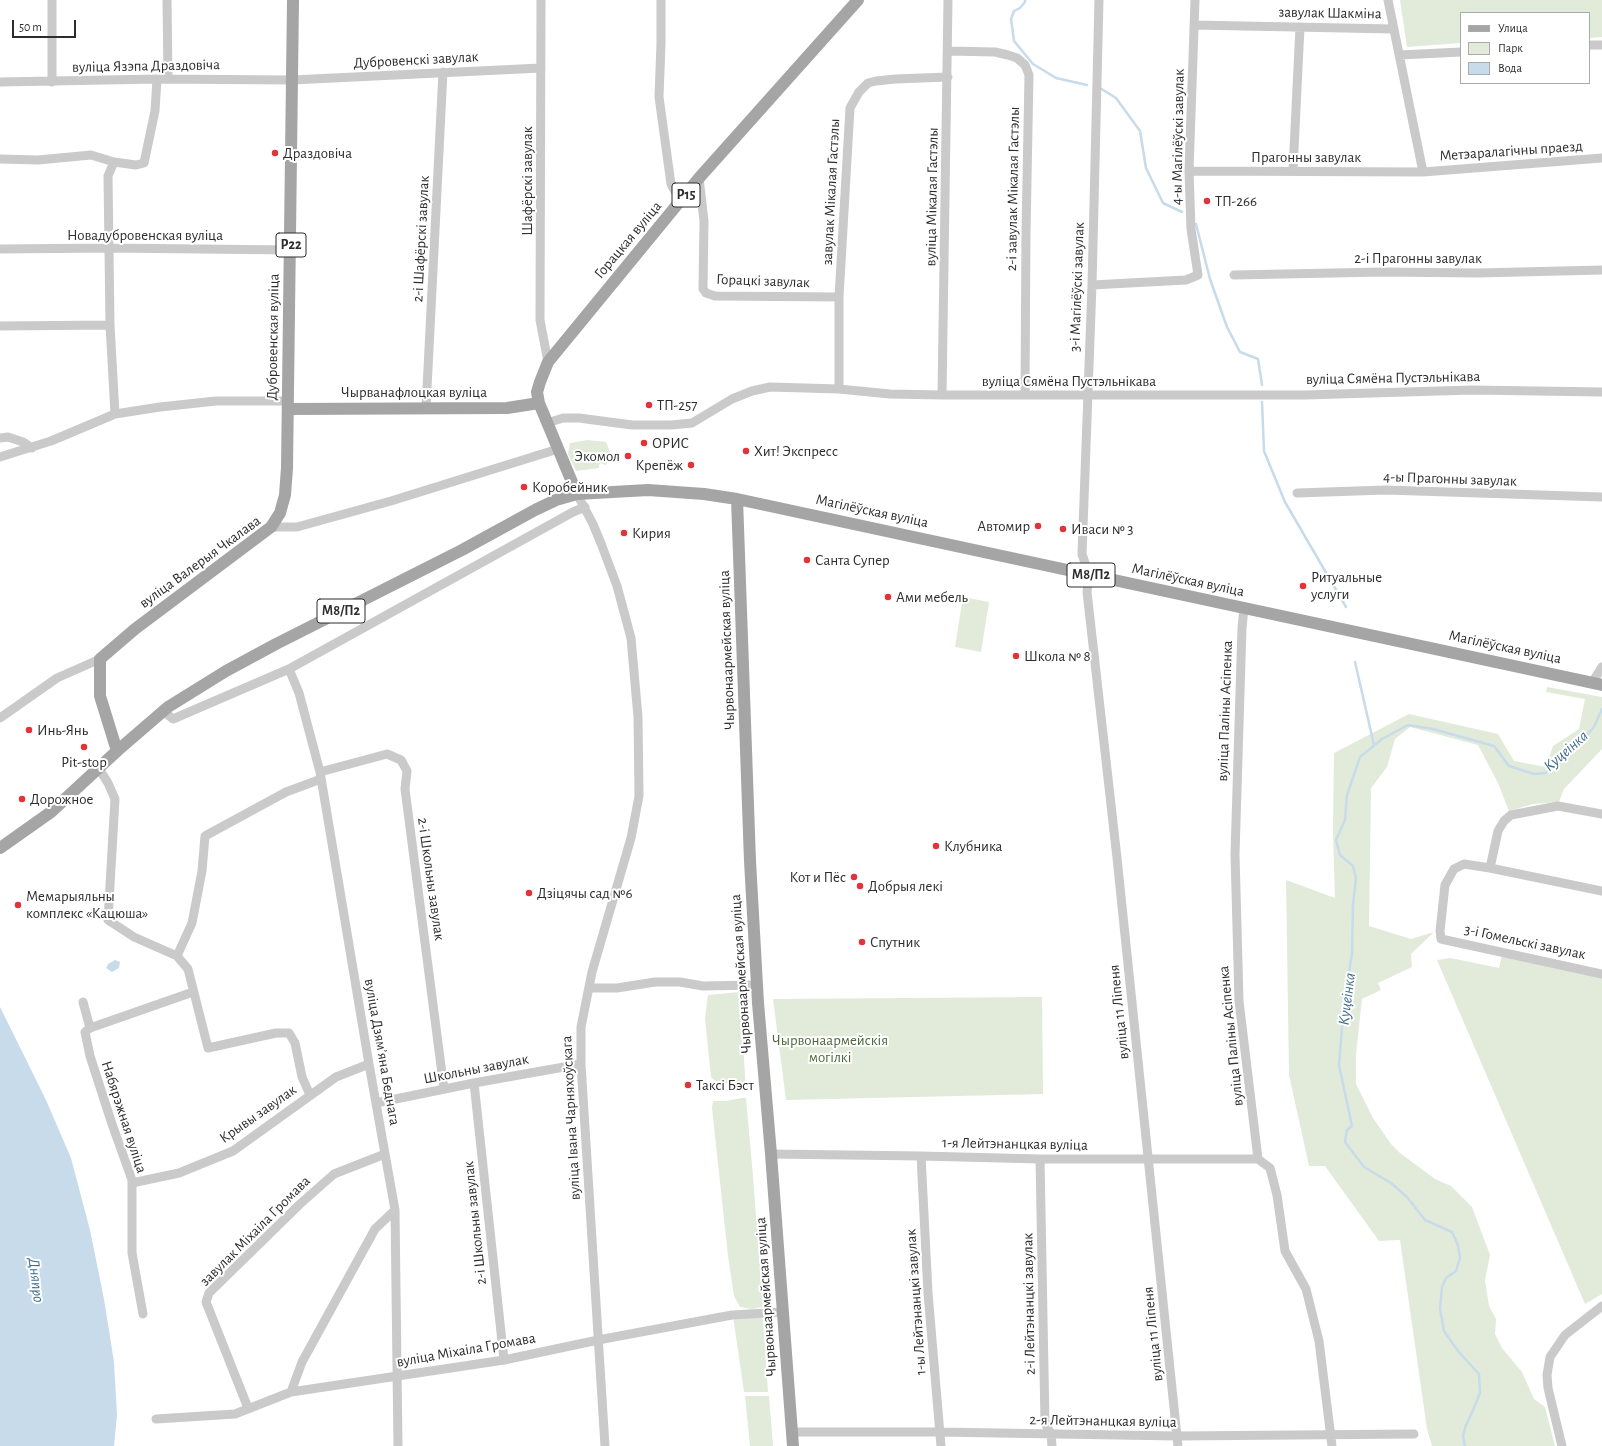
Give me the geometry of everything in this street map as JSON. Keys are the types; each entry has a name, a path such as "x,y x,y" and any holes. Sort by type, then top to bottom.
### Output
{"main road":[{"name":"Дубровенская вуліца","path":"272,527 280,513 285,495 287,468 291,250 293,0"},
{"name":"Горацкая вуліца","path":"539,403 537,392 548,362 699,178 858,0"},
{"name":"Чырванафлоцкая вуліца","path":"288,405 507,408 539,403"},
{"name":"Р15","path":"539,403 577,494"},
{"name":"Магілёўская вуліца","path":"577,494 648,490 704,494 738,499 1597,684"},
{"name":"М8/П2","path":"0,848 51,812 163,711 226,671 276,644 462,550 535,510 556,500 577,494"},
{"name":"Чырвонаармейская вуліца","path":"738,499 750,861 756,985 771,1154 793,1446"},
{"name":"вуліца Валерыя Чкалава","path":"100,660 135,629 272,527"},
{"path":"100,660 100,696 117,751"}],"street":[{"path":"52,0 52,82"},
{"path":"167,0 168,79"},
{"name":"Шафёрскі завулак","path":"541,0 540,320 548,362"},
{"path":"661,0 659,98 671,184 680,202"},
{"name":"вуліца Мікалая Гастэлы","path":"942,395 948,0"},
{"name":"3-і Магілёўскі завулак","path":"1089,575 1082,554 1092,285 1099,0"},
{"name":"4-ы Магілёўскі завулак","path":"1092,285 1186,280 1198,275 1192,229 1190,171 1195,0"},
{"path":"1388,0 1422,172"},
{"name":"завулак Шакміна","path":"1194,25 1393,29"},
{"path":"1293,170 1300,27"},
{"path":"1590,45 1602,45"},
{"name":"2-і завулак Мікалая Гастэлы","path":"948,52 994,52 1008,55 1017,58 1026,65 1029,75 1025,394"},
{"path":"1400,55 1460,52"},
{"name":"Дубровенскі завулак","path":"292,80 541,68"},
{"name":"2-і Шафёрскі завулак","path":"426,408 443,72"},
{"name":"завулак Мікалая Гастэлы","path":"839,389 839,297 850,108 859,92 868,83 895,79 948,77"},
{"path":"0,159 38,160 91,155 114,162 136,165 144,163 155,111 156,78"},
{"name":"вуліца Язэпа Драздовіча","path":"0,82 52,82 156,78 292,80"},
{"name":"Метэаралагічны праезд","path":"1422,172 1602,158"},
{"path":"114,162 108,176 110,325 115,414"},
{"name":"Прагонны завулак","path":"1190,171 1293,170 1422,172"},
{"name":"Горацкі завулак","path":"699,178 704,221 702,289 706,293 715,296 839,297"},
{"name":"Новадубровенская вуліца","path":"0,249 110,248 291,250"},
{"name":"2-і Прагонны завулак","path":"1234,275 1383,272 1478,273 1602,270"},
{"path":"0,326 110,325"},
{"name":"вуліца Сямёна Пустэльнікава","path":"547,423 563,418 579,418 632,425 671,426 692,423 732,399 752,390 770,387 839,389 890,394 1025,394 1087,396 1305,395 1472,390 1602,392"},
{"name":"Чырванафлоцкая вуліца","path":"0,457 32,448 115,414 216,401 288,405"},
{"path":"0,438 8,437 23,442 32,448"},
{"name":"вуліца Валерыя Чкалава","path":"272,527 297,527 391,501 558,449"},
{"name":"4-ы Прагонны завулак","path":"1297,493 1386,490 1602,497"},
{"name":"вуліца Івана Чарняхоўскага","path":"577,494 593,524 616,586 631,638 638,717 639,796 631,838 589,988 581,1028 581,1064 605,1446"},
{"path":"163,711 173,719 289,669 573,512 585,507"},
{"name":"вуліца 11 Ліпеня","path":"1089,575 1087,592 1117,858 1178,1446"},
{"name":"вуліца Паліны Асіпенка","path":"1244,608 1234,854 1238,1001 1258,1159"},
{"name":"вуліца Валерыя Чкалава","path":"0,718 57,678 100,660"},
{"path":"1597,684 1602,667"},
{"name":"вуліца Дзямʼяна Беднага","path":"289,669 299,693 320,776 395,1210 398,1446"},
{"name":"2-і Школьны завулак","path":"177,956 192,923 202,871 205,836 286,792 320,776 387,754 400,760 407,771 405,789 444,1089"},
{"path":"99,769 108,782 115,799 108,920 134,937 177,956"},
{"path":"1602,814 1558,806 1511,815 1504,821 1498,831 1490,868 1602,891"},
{"name":"3-і Гомельскі завулак","path":"1490,868 1464,864 1454,869 1444,885 1440,919 1441,939 1602,974"},
{"name":"Крывы завулак","path":"177,956 188,969 208,1048 276,1033 289,1033 295,1043 302,1077 310,1095"},
{"path":"589,988 617,988 655,982 680,982 703,986 756,985"},
{"path":"90,1028 193,992"},
{"name":"Набярэжная вуліца","path":"83,1002 90,1028 85,1032 90,1056 132,1183 132,1253 143,1314"},
{"name":"Крывы завулак","path":"132,1183 178,1173 233,1151 336,1077 369,1064"},
{"name":"Школьны завулак","path":"376,1103 474,1082 581,1064"},
{"name":"2-і Школьны завулак","path":"474,1082 504,1360"},
{"name":"завулак Міхаіла Громава","path":"248,1408 206,1302 209,1293 300,1204 334,1174 386,1154"},
{"name":"1-я Лейтэнанцкая вуліца","path":"771,1154 921,1156 1040,1160 1258,1159"},
{"name":"1-ы Лейтэнанцкі завулак","path":"921,1156 928,1293 940,1446"},
{"path":"1258,1159 1270,1168 1277,1195 1285,1251 1306,1289 1319,1341 1332,1446"},
{"name":"2-і Лейтэнанцкі завулак","path":"1040,1160 1045,1423 1051,1434 1052,1446"},
{"path":"291,1392 302,1362 375,1228 395,1210"},
{"path":"1562,1446 1548,1388 1547,1375 1550,1357 1565,1334 1602,1306"},
{"name":"вуліца Міхаіла Громава","path":"156,1419 234,1414 291,1392 504,1360 598,1340 732,1315 783,1312"},
{"name":"2-я Лейтэнанцкая вуліца","path":"792,1432 940,1432 1178,1436 1414,1434"}],"green space":[{"path":"1400,0 1602,0 1602,37 1590,38 1590,12 1460,12 1460,43 1407,47"},
{"path":"587,440 606,442 613,459 605,465 601,463 599,468 576,471 568,454 570,443"},
{"path":"963,597 989,602 981,652 955,647"},
{"path":"1547,687 1602,697 1602,749 1564,789 1559,802 1533,804 1509,811 1498,783 1478,745 1410,727 1395,739 1387,767 1371,788 1369,926 1411,939 1434,932 1411,954 1412,967 1378,983 1381,990 1362,999 1356,1054 1356,1084 1373,1118 1391,1144 1400,1153 1435,1179 1451,1186 1472,1207 1490,1255 1485,1280 1489,1306 1496,1319 1495,1334 1502,1348 1522,1372 1534,1399 1545,1407 1555,1446 1432,1446 1427,1429 1400,1240 1379,1241 1325,1166 1309,1166 1289,1075 1286,880 1335,898 1333,832 1334,753 1409,714 1498,734 1514,761 1546,767 1553,746 1579,729 1585,699 1546,692"},
{"path":"1502,955 1602,977 1602,1294 1585,1304 1437,960 1451,958 1499,968"},
{"path":"740,992 746,1091 721,1081 715,1081 711,1077 705,1018 708,995"},
{"name":"Чырвонаармейскія могілкі","path":"1042,997 1043,1094 786,1100 773,999"},
{"path":"746,1098 763,1307 752,1309 740,1307 734,1296 728,1256 712,1108 713,1101 726,1101"},
{"path":"733,1316 761,1317 763,1320 768,1392 744,1392"},
{"path":"745,1396 769,1396 773,1446 750,1446"}],"water":[{"path":"115,960 120,962 119,968 112,972 106,968 108,964"},
{"name":"Дняпро","path":"0,1007 46,1100 71,1158 90,1230 104,1299 114,1362 117,1415 114,1446 0,1446"}],"waterway":[{"path":"1025,0 1020,8 1014,11 1011,19 1014,41 1033,64 1056,78 1087,85"},
{"path":"1100,88 1116,98 1140,131 1146,168 1163,203 1182,212"},
{"path":"1196,224 1210,279 1227,327 1240,352 1258,359 1262,385"},
{"path":"1262,402 1264,451 1285,502 1346,607"},
{"path":"1355,662 1374,745"},
{"name":"Куцеінка","path":"1465,1446 1463,1436 1466,1425 1480,1393 1479,1374 1458,1351 1444,1331 1440,1309 1442,1287 1446,1278 1456,1271 1460,1258 1458,1245 1452,1232 1425,1220 1407,1197 1391,1183 1364,1167 1345,1142 1347,1130 1352,1126 1339,1065 1344,1002 1352,954 1353,905 1356,878 1353,866 1340,855 1336,840 1345,820 1347,795 1360,757 1382,739 1408,725 1433,729 1494,746 1509,766 1534,774 1546,773 1559,757 1577,746 1594,727 1602,709"}],"place":[{"name":"Драздовіча","path":"275,153"},
{"name":"ТП-266","path":"1207,201"},
{"name":"ТП-257","path":"649,405"},
{"name":"ОРИС","path":"644,443"},
{"name":"Хит! Экспресс","path":"746,451"},
{"name":"Экомол","path":"628,456"},
{"name":"Крепёж","path":"691,465"},
{"name":"Коробейник","path":"524,487"},
{"name":"Автомир","path":"1038,526"},
{"name":"Иваси № 3","path":"1063,529"},
{"name":"Кирия","path":"624,533"},
{"name":"Санта Супер","path":"807,560"},
{"name":"Ритуальные услуги","path":"1303,586"},
{"name":"Ами мебель","path":"888,597"},
{"name":"Школа № 8","path":"1016,656"},
{"name":"Инь-Янь","path":"29,730"},
{"name":"Pit-stop","path":"84,747"},
{"name":"Дорожное","path":"22,799"},
{"name":"Клубника","path":"936,846"},
{"name":"Кот и Пёс","path":"854,877"},
{"name":"Добрыя лекі","path":"860,886"},
{"name":"Дзіцячы сад №6","path":"529,893"},
{"name":"Мемарыяльны комплекс «Кацюша»","path":"18,905"},
{"name":"Спутник","path":"862,942"},
{"name":"Таксі Бэст","path":"688,1085"}]}
